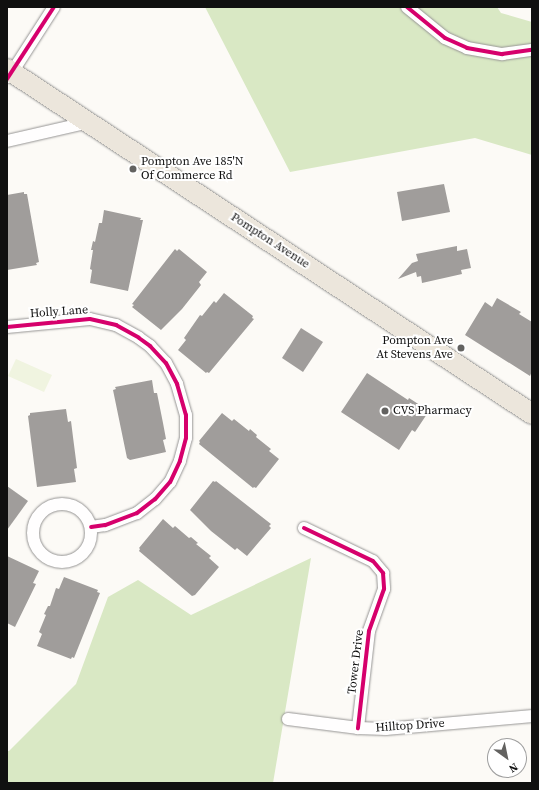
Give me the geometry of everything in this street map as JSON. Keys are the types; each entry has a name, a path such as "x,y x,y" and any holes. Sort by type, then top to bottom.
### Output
{"main road":[{"name":"Pompton Avenue","path":"9,73 90,122 532,414"}],"street":[{"path":"9,73 54,7"},
{"path":"407,7 440,34 466,48 502,54 532,50"},
{"path":"7,141 90,122"},
{"name":"Holly Lane","path":"7,327 90,319 116,325 150,346 166,363 177,384 186,415 186,438 180,461 170,482 155,499 137,513 105,525 91,527"},
{"path":"63,504 73,506 81,511 87,518 91,527 91,536 88,546 83,554 66,562 56,562 47,558 40,552 35,544 33,534 34,525 38,516 45,509 54,505 63,504"},
{"name":"Tower Drive","path":"304,528 373,561 383,574 384,589 369,631 358,728"},
{"name":"Hilltop Drive","path":"288,719 358,728 386,729 532,716"}],"green space":[{"path":"205,7 497,7 501,13 532,22 532,155 475,138 290,172"},
{"path":"16,359 52,375 44,392 8,376"},
{"path":"311,558 273,783 7,783 7,751 9,751 76,684 108,597 138,580 191,615"}],"building":[{"path":"444,184 450,212 402,221 397,192"},
{"path":"24,192 24,194 27,194 39,262 36,263 37,265 7,270 7,195"},
{"path":"104,210 141,218 140,220 143,220 128,291 90,283 92,270 90,269 93,250 91,250 93,241 95,242 99,223 102,223"},
{"path":"457,246 457,251 467,249 471,268 461,270 462,274 422,283 421,276 417,277 416,272 398,279 412,263 418,261 416,254"},
{"path":"175,249 177,251 179,249 207,272 199,282 201,285 182,309 161,330 132,307 134,305 132,304"},
{"path":"224,293 253,316 252,318 254,319 209,373 206,373 178,350 186,340 184,338 200,315 202,316 214,301 216,303"},
{"path":"497,298 521,312 519,314 532,322 532,371 530,376 465,335 485,302 492,307"},
{"path":"301,328 323,342 303,372 282,358"},
{"name":"CVS Pharmacy","path":"367,373 408,400 409,398 429,411 415,432 412,430 399,450 341,412"},
{"path":"152,380 154,393 157,393 163,423 166,439 163,440 166,452 130,460 127,458 113,390 116,389 115,387"},
{"path":"66,409 68,422 71,421 77,468 74,469 76,482 37,487 28,416 30,413"},
{"path":"222,413 232,421 234,419 249,431 250,429 257,435 256,437 271,449 269,451 279,459 256,488 253,488 199,444 199,441"},
{"path":"213,481 216,481 271,524 269,526 271,528 247,556 237,548 235,550 211,531 190,510"},
{"path":"7,486 28,501 7,530"},
{"path":"163,519 173,528 175,526 189,538 191,537 198,543 196,544 211,556 209,558 219,567 195,595 192,596 139,551 139,548"},
{"path":"7,556 39,571 33,583 36,584 15,627 7,623"},
{"path":"64,577 98,590 97,592 100,593 74,658 72,657 71,659 37,646 42,634 39,632 46,615 44,614 48,606 50,606 56,588 59,589"}],"cycle path":[{"path":"7,79 54,7"},
{"path":"407,7 445,38 467,48 502,54 532,50"},
{"path":"7,327 90,319 116,325 150,346 166,363 177,384 186,415 186,438 180,461 170,482 155,499 137,513 105,525 91,527"},
{"path":"304,528 373,561 383,573 384,589 369,631 358,728"}],"place":[{"name":"Pompton Ave 185'N Of Commerce Rd","path":"133,169"},
{"name":"Pompton Ave At Stevens Ave","path":"461,348"},
{"name":"CVS Pharmacy","path":"385,411"}]}
